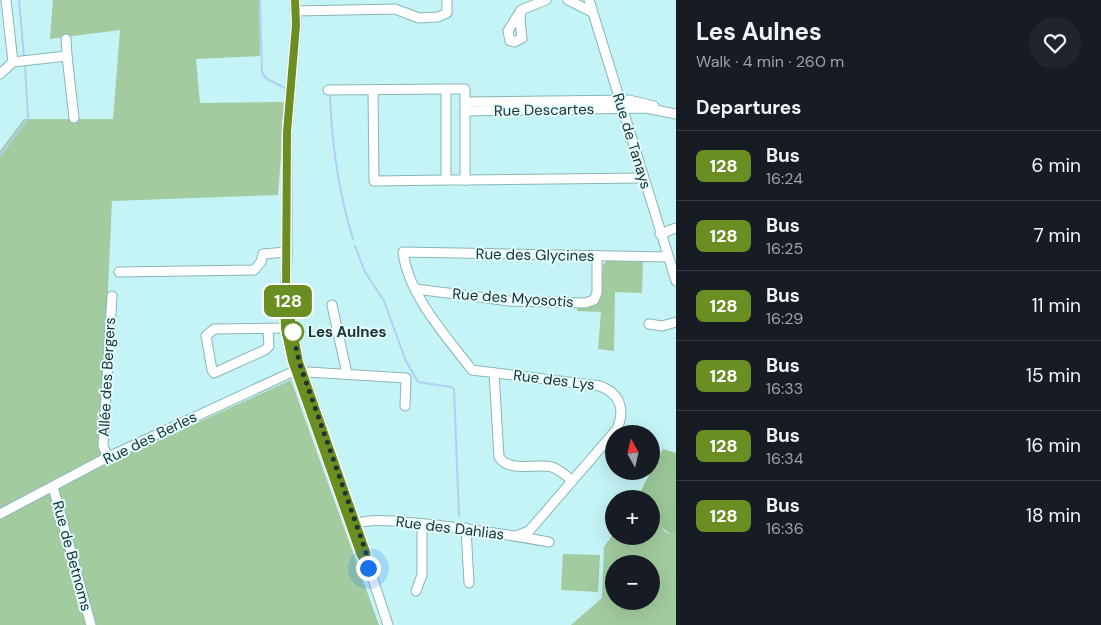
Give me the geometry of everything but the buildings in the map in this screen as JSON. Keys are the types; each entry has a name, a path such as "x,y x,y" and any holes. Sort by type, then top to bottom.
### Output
{"street":[{"path":"6,0 13,62"},
{"path":"295,0 287,132 286,294 299,372"},
{"path":"295,11 395,9 419,18 438,17 447,13 447,0"},
{"path":"522,10 546,0"},
{"path":"568,0 592,12"},
{"name":"Rue de Tanays","path":"589,0 676,281"},
{"path":"66,39 74,118"},
{"path":"0,74 13,62 67,56"},
{"path":"446,89 446,180"},
{"path":"328,90 465,89 466,180"},
{"path":"374,90 374,181 643,178"},
{"name":"Rue Descartes","path":"465,106 621,104 638,101 672,113"},
{"path":"660,234 676,228"},
{"path":"119,272 254,270 261,262 263,254 287,252"},
{"name":"Rue des Glycines","path":"403,252 668,258"},
{"name":"Rue des Lys","path":"403,252 404,264 428,313 472,370 600,386 617,397 622,413 617,429 529,530 516,536"},
{"name":"Rue des Myosotis","path":"416,289 510,301 585,303 594,300 597,293 597,256"},
{"path":"286,294 284,300 285,328 388,625"},
{"name":"Allée des Bergers","path":"108,457 103,446 112,296"},
{"path":"332,305 346,374"},
{"path":"649,324 662,326 676,322"},
{"path":"268,330 269,346 265,350 214,373 206,336 209,332 214,330 268,330 285,328"},
{"path":"299,372 406,378 405,406"},
{"name":"Rue des Berles","path":"0,514 108,457 269,381 299,372"},
{"path":"494,373 499,457 512,465 553,468 572,480"},
{"name":"Rue de Betnoms","path":"53,487 91,625"},
{"name":"Rue des Dahlias","path":"353,524 371,520 466,528 549,542"},
{"path":"416,591 422,575 422,524"},
{"path":"466,528 469,583"}],"green space":[{"path":"53,0 259,0 260,56 196,59 200,103 285,102 278,195 112,201 100,467 291,380 379,625 0,625 0,151 24,119 113,119 120,30 50,39"},
{"path":"607,260 643,262 642,293 615,292 614,351 598,349 601,312 577,311 577,308 591,307 600,298 603,265"},
{"path":"663,449 676,453 676,536 660,525 660,490 641,490 647,480 660,480 660,455"},
{"path":"660,525 665,532 676,536 676,625 571,625 602,598 605,545 660,545"},
{"path":"563,554 600,555 598,592 561,590"}],"waterway":[{"path":"19,0 24,56"},
{"path":"260,0 262,73 267,79 287,89"},
{"path":"0,156 28,118 25,65"},
{"path":"330,96 337,168 343,203 353,239"},
{"path":"355,246 365,272 384,301 406,361 418,382 454,389 459,516"}],"bus line":[{"name":"128","path":"284,300 285,328 292,361 360,553 368,568 366,552 299,362 286,294 287,132 296,25 295,0"}],"place":[{"name":"Les Aulnes","path":"293,332"}],"route":[{"path":"293,332 292,327 299,362 366,552 368,568"}]}
